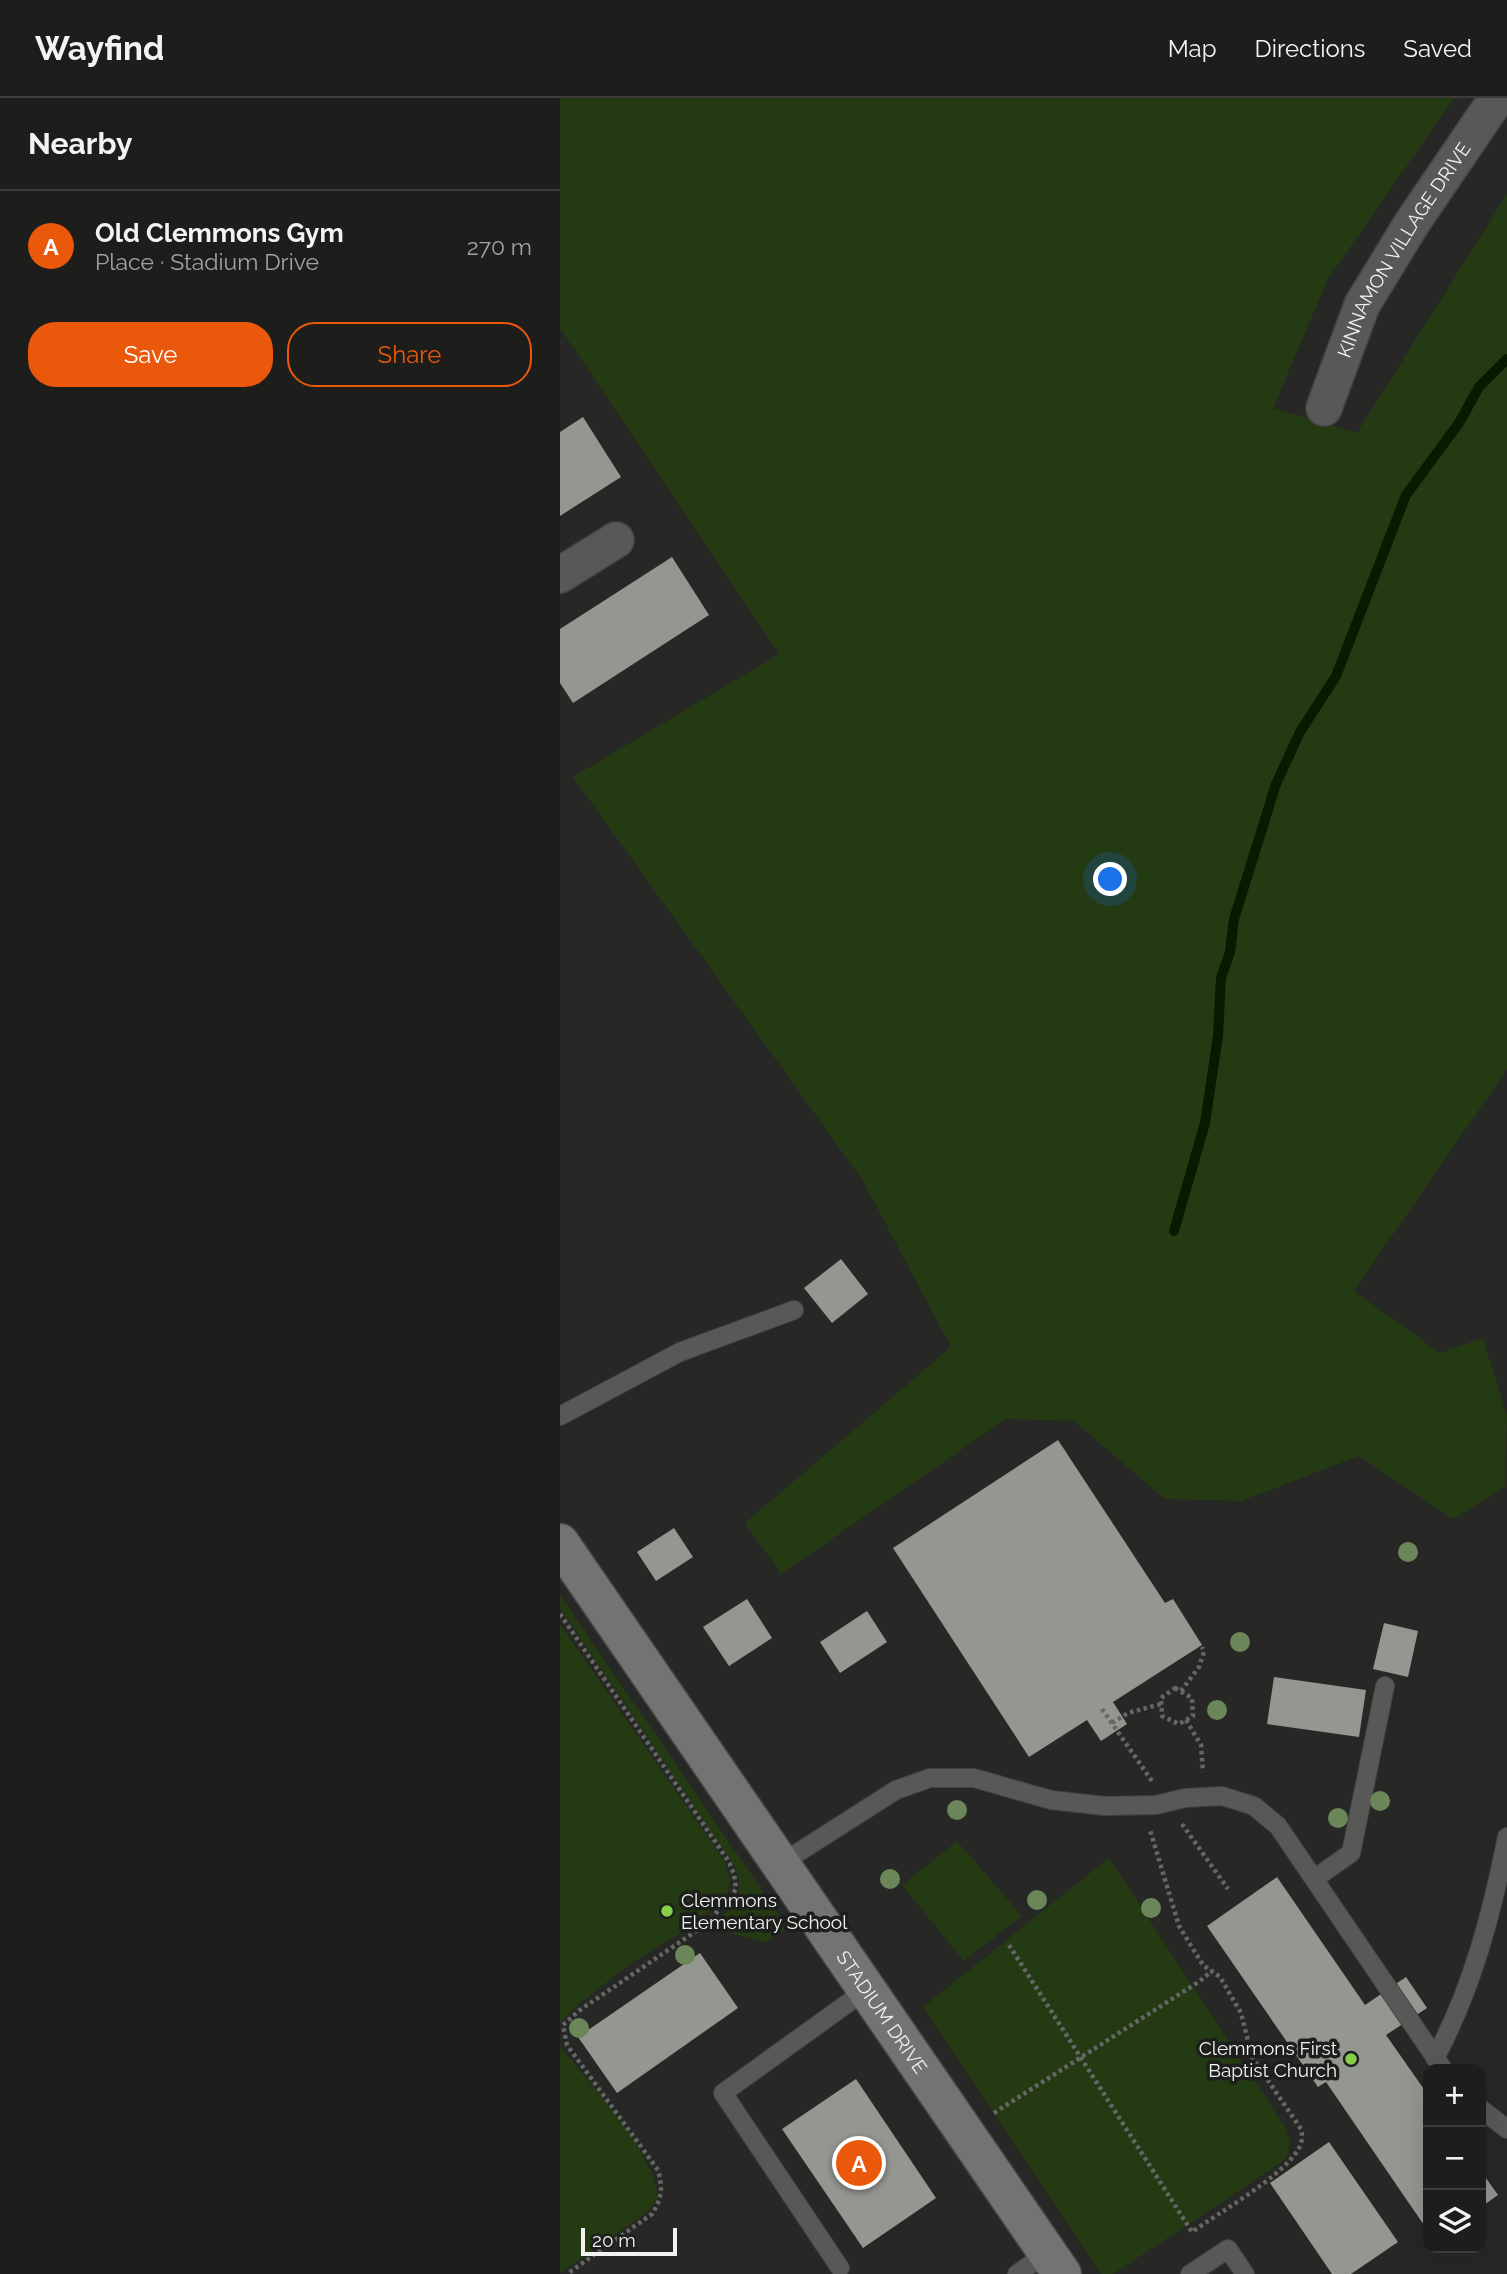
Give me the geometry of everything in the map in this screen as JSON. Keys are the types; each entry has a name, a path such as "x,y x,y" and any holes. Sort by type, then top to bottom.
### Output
{"street":[{"name":"KINNAMON VILLAGE DRIVE","path":"1324,408 1362,305 1412,223 1497,98"},
{"path":"560,575 616,540"},
{"name":"STADIUM DRIVE","path":"560,1543 965,2133 1042,2267"}],"lane":[{"path":"560,1416 680,1352 794,1310"},
{"path":"1314,1879 1351,1853 1385,1686"},
{"path":"780,1864 896,1790 930,1778 974,1778 1051,1800 1105,1806 1156,1805 1185,1798 1222,1796 1243,1802 1254,1806 1278,1826 1439,2064"},
{"path":"1439,2064 1493,1909 1507,1837"},
{"path":"840,2268 723,2093 866,1990"},
{"path":"1486,2113 1507,2129"},
{"path":"1190,2274 1228,2249 1245,2274"}],"path":[{"path":"560,1614 729,1862 736,1889 702,1927 580,2010 563,2025 567,2045 658,2170 663,2185 661,2200 652,2214 567,2274"},
{"path":"1181,1691 1203,1660 1202,1647"},
{"path":"1175,1688 1181,1691 1192,1698 1192,1716 1179,1724 1162,1716 1161,1698 1175,1688"},
{"path":"1112,1723 1128,1713 1161,1704"},
{"path":"1102,1709 1153,1782"},
{"path":"1186,1720 1202,1745"},
{"path":"1178,1818 1228,1889"},
{"path":"1009,1945 1192,2232 1269,2178 1290,2160 1298,2149 1303,2138 1301,2129 1252,2057 1241,2013 1220,1977 1203,1965 1180,1926 1150,1829"},
{"path":"965,2133 1212,1971"}],"green space":[{"path":"560,98 1454,98 1328,279 1273,408 1357,433 1507,194 1507,1069 1354,1291 1440,1353 1483,1338 1507,1416 1505,1487 1453,1519 1359,1456 1241,1501 1165,1499 1074,1421 1006,1419 781,1574 745,1523 951,1347 863,1181 573,777 779,654 560,328"},
{"path":"560,1595 788,1928 766,1942 709,1928 730,1908 738,1894 735,1867 560,1608"},
{"path":"560,1624 725,1862 730,1881 728,1892 697,1923 630,1964 560,2022"},
{"path":"957,1841 1022,1916 964,1961 902,1885"},
{"path":"1109,1858 1286,2129 1289,2146 1282,2162 1113,2274 1101,2274 923,2007"},
{"path":"560,2046 633,2140 646,2161 658,2198 646,2213 560,2273"}],"building":[{"path":"583,417 621,477 560,516 560,432"},
{"path":"672,557 709,615 573,703 560,683 560,629"},
{"path":"841,1259 868,1294 832,1323 804,1288"},
{"path":"1058,1440 1165,1603 1173,1599 1202,1645 1113,1702 1127,1724 1101,1741 1087,1720 1029,1757 893,1548"},
{"path":"674,1528 693,1557 656,1581 637,1552"},
{"path":"747,1599 772,1638 729,1666 703,1627"},
{"path":"867,1611 887,1642 840,1673 820,1642"},
{"path":"1384,1623 1418,1631 1408,1677 1373,1669"},
{"path":"1274,1677 1366,1690 1359,1737 1267,1724"},
{"name":"Clemmons First Baptist Church","path":"1277,1877 1365,2005 1406,1977 1427,2008 1386,2035 1423,2088 1423,2224 1326,2082 1318,2087 1207,1926"},
{"path":"700,1953 738,2008 617,2093 578,2037"},
{"path":"856,2079 936,2198 863,2248 782,2129"},
{"path":"1329,2142 1398,2242 1351,2274 1332,2274 1270,2183"},
{"path":"1486,2178 1498,2195 1486,2203"}],"waterway":[{"path":"1174,1231 1205,1123 1218,1036 1221,978 1230,952 1234,919 1276,784 1300,732 1336,676 1406,495 1459,423 1479,387 1507,359"}],"place":[{"name":"Clemmons Elementary School","path":"667,1911"},
{"name":"Clemmons First Baptist Church","path":"1351,2059"},
{"name":"Old Clemmons Gym","path":"859,2163"}]}
